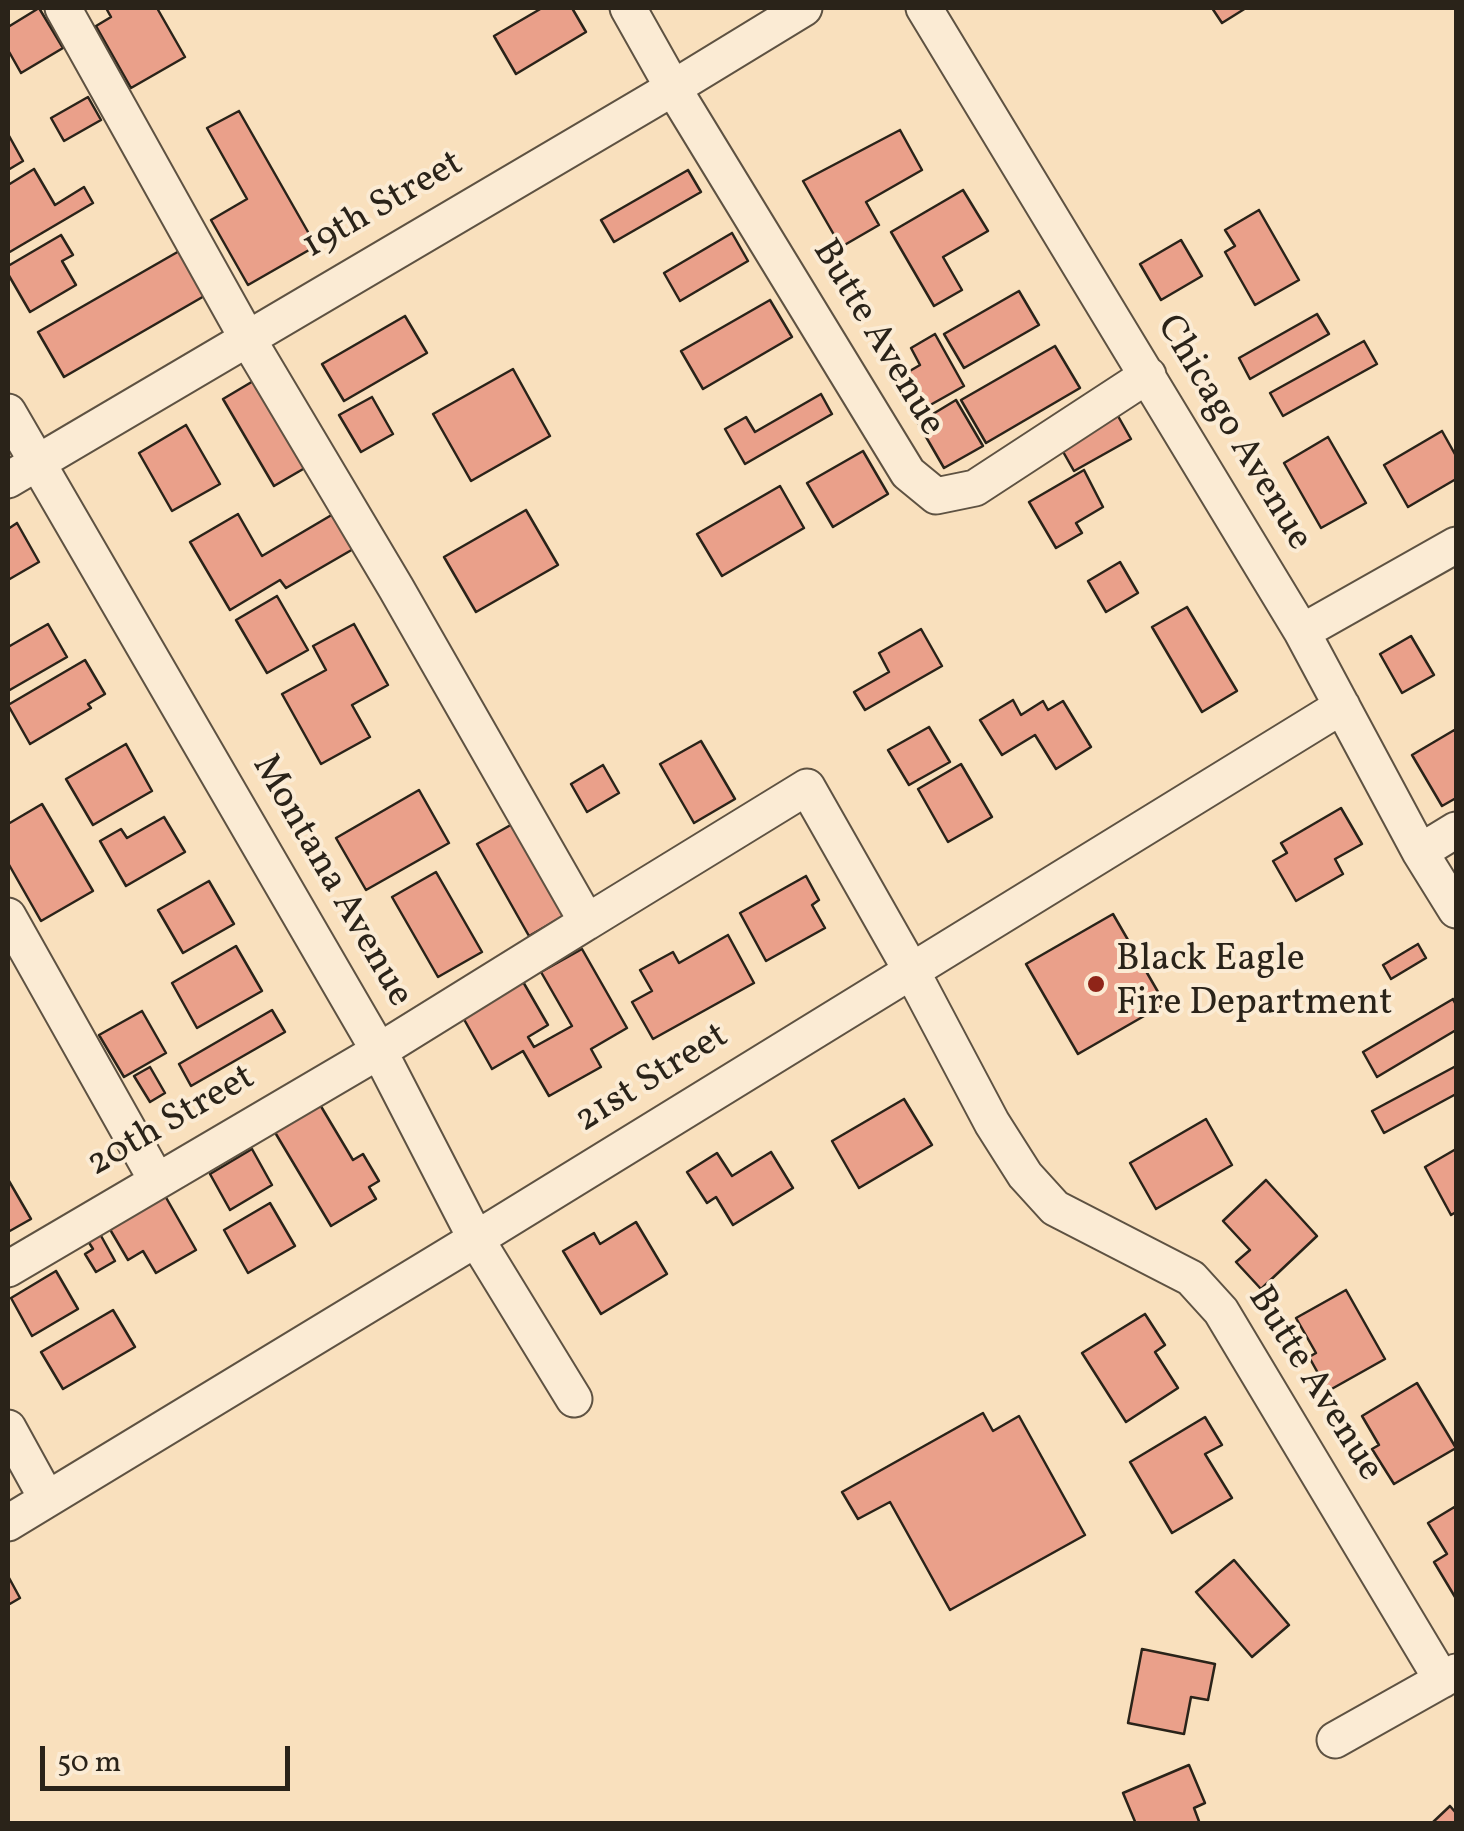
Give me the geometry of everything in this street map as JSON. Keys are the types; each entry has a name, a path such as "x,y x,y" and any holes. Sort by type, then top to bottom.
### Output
{"street":[{"path":"64,8 246,336 587,922"},
{"name":"Butte Avenue","path":"628,8 908,472 936,496 974,488 1148,375"},
{"name":"19th Street","path":"22,471 804,8"},
{"name":"Chicago Avenue","path":"924,8 1302,632 1420,852 1456,910"},
{"name":"Montana Avenue","path":"8,412 22,471 379,1051 476,1239 574,1399"},
{"path":"1302,632 1456,546"},
{"name":"21st Street","path":"8,1523 1342,706"},
{"name":"Butte Avenue","path":"806,787 911,970 992,1123 1025,1175 1056,1208 1190,1278 1221,1311 1449,1676"},
{"name":"20th Street","path":"8,1269 379,1051 806,787"},
{"path":"1420,852 1456,830"},
{"path":"8,916 157,1181"},
{"path":"8,1428 47,1500"},
{"path":"1335,1740 1449,1676"}],"building":[{"path":"39,8 63,48 21,73 8,50 8,27"},
{"path":"106,8 157,8 185,57 131,88 96,26 111,17"},
{"path":"542,8 572,8 586,32 516,74 494,36"},
{"path":"1212,8 1246,8 1222,23"},
{"path":"88,97 101,120 64,141 51,118"},
{"path":"239,111 316,246 248,285 211,220 247,199 207,128"},
{"path":"900,130 922,170 866,202 879,225 841,247 803,181"},
{"path":"8,134 23,161 8,170"},
{"path":"34,169 55,205 84,187 93,203 8,253 8,185"},
{"path":"688,170 701,192 614,242 601,220"},
{"path":"963,190 988,231 943,257 962,290 934,306 891,232"},
{"path":"1259,210 1299,280 1255,305 1225,252 1235,246 1225,230"},
{"path":"732,233 748,261 680,301 664,273"},
{"path":"61,235 73,255 62,261 76,285 30,312 8,274 8,266"},
{"path":"1181,240 1202,276 1161,300 1140,264"},
{"path":"181,250 206,295 64,377 38,332"},
{"path":"1019,291 1039,325 964,368 944,334"},
{"path":"770,300 792,337 703,389 681,351"},
{"path":"1317,314 1329,334 1250,379 1239,358"},
{"path":"405,316 427,353 344,401 322,364"},
{"path":"935,334 964,386 916,413 896,379 920,365 911,348"},
{"path":"1364,341 1377,364 1283,416 1270,393"},
{"path":"1055,346 1080,388 986,443 961,400"},
{"path":"513,369 550,436 471,481 433,414"},
{"path":"260,377 310,465 274,486 223,399"},
{"path":"821,394 832,414 745,464 725,429 746,417 755,432"},
{"path":"372,397 393,434 361,452 339,415"},
{"path":"956,400 983,446 944,468 918,423"},
{"path":"1114,409 1131,439 1074,471 1057,441"},
{"path":"186,425 220,484 172,511 139,453"},
{"path":"1442,431 1456,456 1456,479 1408,507 1384,465"},
{"path":"1328,437 1366,503 1321,528 1284,463"},
{"path":"863,451 888,494 833,527 807,483"},
{"path":"1084,470 1103,507 1076,523 1082,533 1056,548 1029,502"},
{"path":"780,486 804,528 722,576 697,534"},
{"path":"526,510 558,565 476,612 444,557"},
{"path":"335,513 355,548 286,588 280,580 230,610 190,542 238,514 262,556"},
{"path":"17,523 39,562 8,580 8,529"},
{"path":"1120,562 1138,593 1106,612 1088,581"},
{"path":"277,596 308,650 267,673 236,620"},
{"path":"1187,607 1237,691 1202,712 1152,627"},
{"path":"48,624 67,657 8,691 8,647"},
{"path":"354,624 388,685 352,705 370,737 321,764 282,694 326,670 313,646"},
{"path":"921,629 942,666 865,710 854,692 889,672 879,653"},
{"path":"1411,636 1434,675 1402,693 1380,654"},
{"path":"85,660 105,694 88,704 91,708 30,744 8,705"},
{"path":"1013,700 1021,715 1043,701 1048,710 1063,701 1091,747 1056,769 1035,735 1002,755 980,720"},
{"path":"929,727 950,762 909,785 888,750"},
{"path":"1456,729 1456,798 1442,806 1412,755"},
{"path":"701,741 735,799 694,823 660,764"},
{"path":"126,744 152,791 93,825 66,779"},
{"path":"961,764 992,817 948,842 918,789"},
{"path":"603,765 619,793 587,812 571,784"},
{"path":"419,790 449,843 366,890 336,838"},
{"path":"42,804 93,891 41,921 8,863 8,824"},
{"path":"1341,808 1362,844 1335,859 1343,874 1296,901 1273,861 1287,853 1281,843"},
{"path":"164,817 185,852 126,886 100,841 121,829 127,838"},
{"path":"516,822 569,913 529,936 477,844"},
{"path":"436,872 482,952 438,977 392,897"},
{"path":"806,876 819,900 812,905 825,928 766,961 740,913"},
{"path":"209,881 234,924 183,953 158,910"},
{"path":"1113,914 1165,1004 1078,1054 1026,964"},
{"path":"728,935 754,983 653,1039 632,1002 652,991 640,970 673,952 679,963"},
{"path":"1418,944 1426,958 1391,979 1383,965"},
{"path":"236,946 262,991 197,1028 172,983"},
{"path":"582,949 627,1028 591,1049 601,1067 549,1096 523,1051 492,1069 461,1014 522,980 548,1025 528,1037 534,1047 572,1026 541,972"},
{"path":"1453,999 1456,1030 1377,1077 1363,1052"},
{"path":"272,1010 285,1032 191,1086 179,1064"},
{"path":"142,1011 166,1053 124,1077 99,1035"},
{"path":"1456,1066 1456,1094 1384,1133 1372,1111"},
{"path":"150,1067 165,1093 150,1102 134,1076"},
{"path":"316,1098 353,1160 363,1154 379,1181 369,1187 376,1199 331,1226 270,1124"},
{"path":"904,1099 932,1145 859,1188 832,1141"},
{"path":"1206,1119 1232,1165 1156,1209 1130,1163"},
{"path":"252,1149 272,1185 230,1210 210,1174"},
{"path":"1456,1149 1456,1212 1451,1215 1425,1167"},
{"path":"771,1152 793,1188 733,1225 716,1197 707,1203 687,1172 717,1153 732,1176"},
{"path":"1266,1180 1317,1236 1261,1289 1236,1262 1250,1250 1223,1221"},
{"path":"8,1182 31,1219 8,1232"},
{"path":"164,1194 196,1250 156,1273 143,1251 128,1260 108,1226"},
{"path":"270,1203 295,1246 248,1273 224,1230"},
{"path":"636,1222 667,1274 601,1314 563,1251 594,1233 600,1244"},
{"path":"100,1234 115,1261 96,1272 85,1254 93,1249 88,1241"},
{"path":"56,1271 78,1309 32,1336 11,1298"},
{"path":"1346,1290 1385,1359 1328,1391 1309,1357 1316,1353 1296,1318"},
{"path":"113,1310 135,1347 63,1389 41,1352"},
{"path":"1145,1314 1165,1345 1155,1352 1178,1388 1126,1422 1082,1353"},
{"path":"1417,1383 1456,1448 1394,1484 1372,1449 1379,1445 1362,1416"},
{"path":"983,1413 993,1431 1019,1416 1085,1535 950,1610 890,1502 858,1519 842,1492"},
{"path":"1205,1417 1222,1445 1205,1454 1232,1498 1172,1533 1130,1462"},
{"path":"1456,1506 1455,1597 1434,1562 1447,1554 1428,1523"},
{"path":"1234,1560 1289,1625 1252,1657 1196,1592"},
{"path":"8,1576 20,1598 8,1605"},
{"path":"1142,1649 1215,1664 1208,1700 1191,1697 1184,1734 1128,1723"},
{"path":"1189,1765 1205,1803 1194,1808 1200,1824 1136,1824 1123,1793"},
{"path":"1450,1806 1456,1813 1456,1824 1431,1824"}],"place":[{"name":"Black Eagle Fire Department","path":"1096,984"}]}
